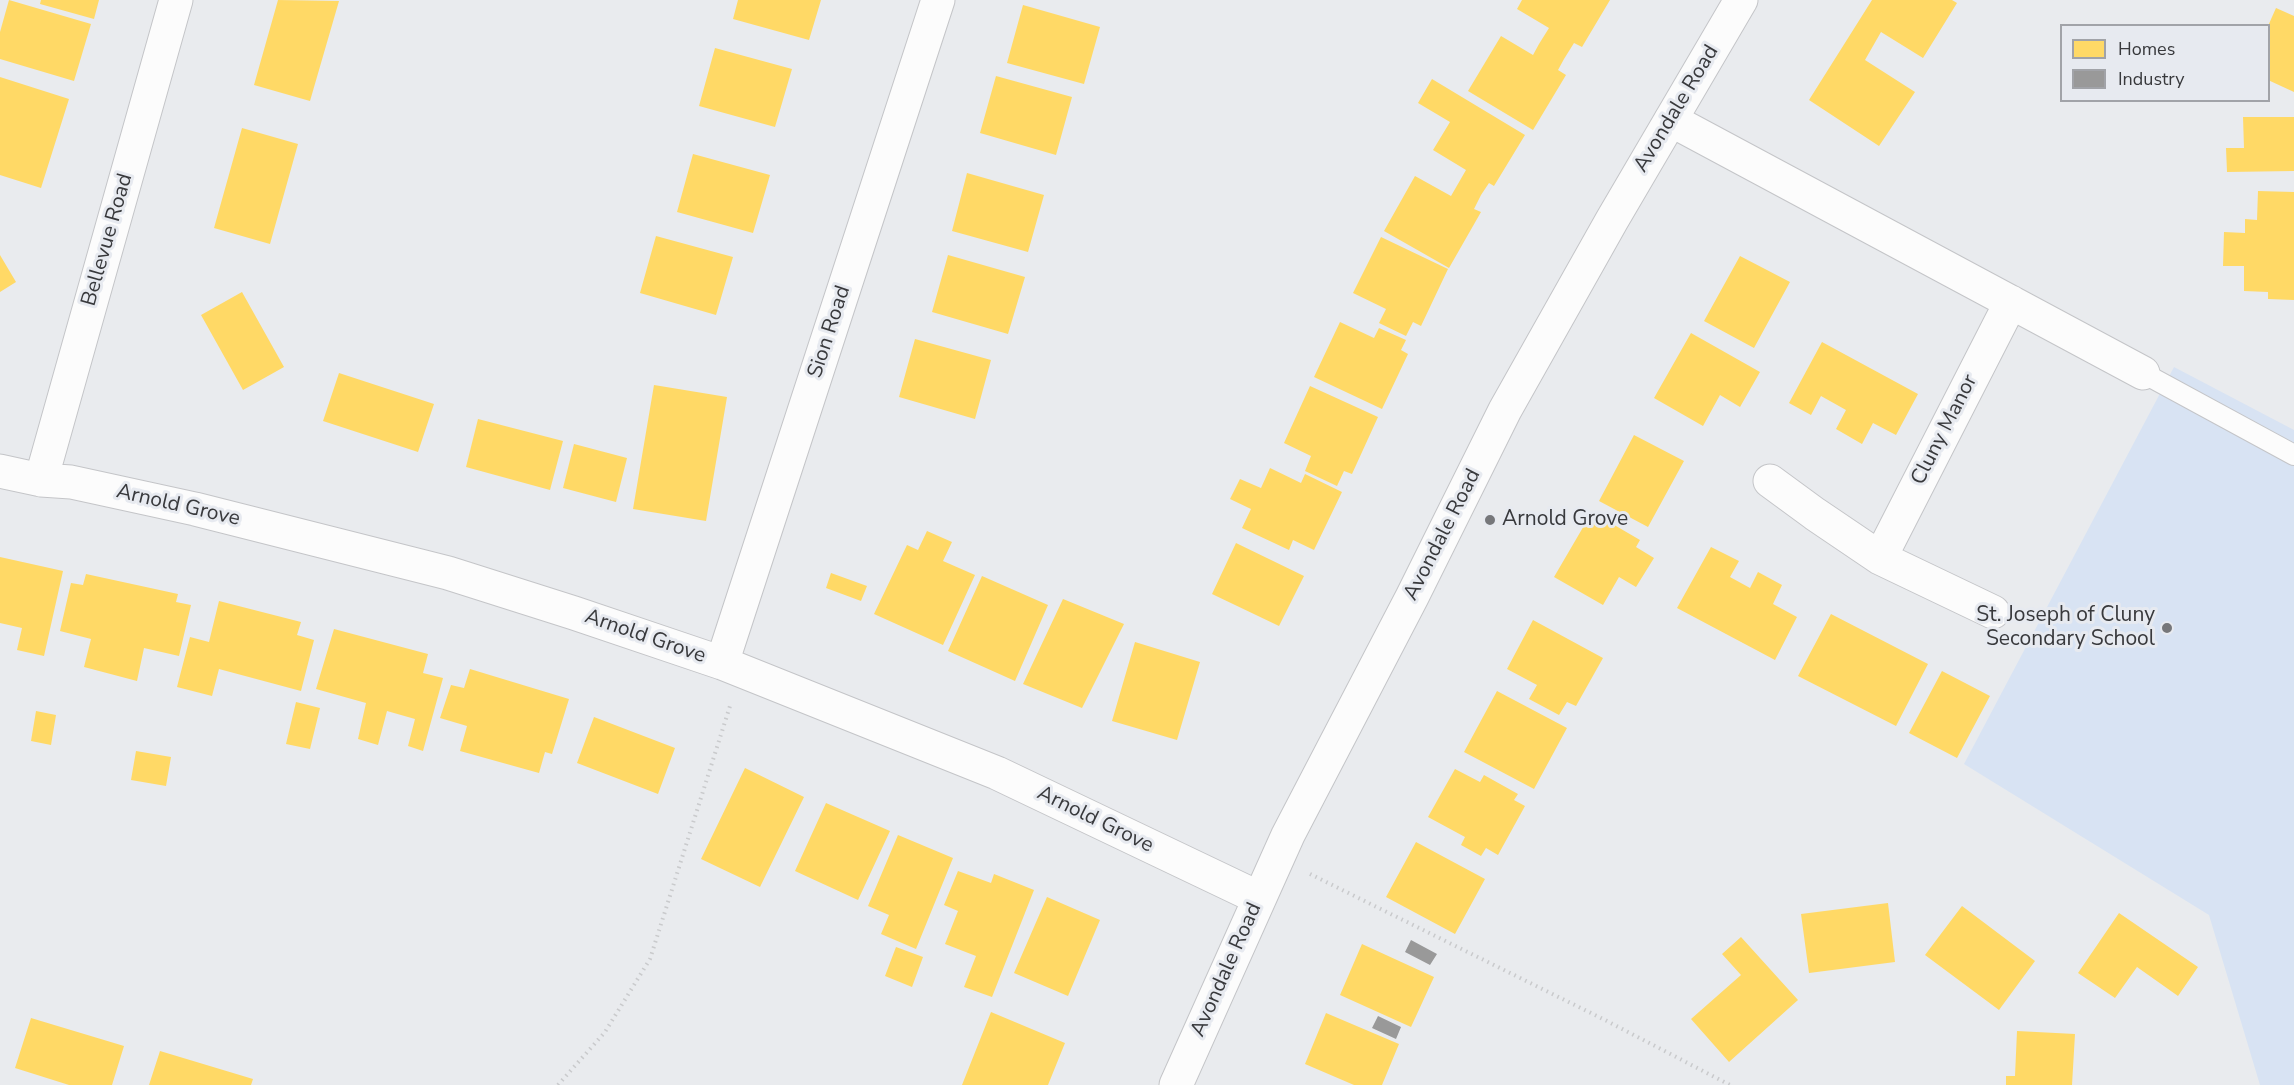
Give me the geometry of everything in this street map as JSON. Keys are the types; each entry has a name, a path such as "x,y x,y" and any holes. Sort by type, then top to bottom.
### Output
{"street":[{"name":"Bellevue Road","path":"40,480 176,0"},
{"name":"Sion Road","path":"722,663 938,0"},
{"name":"Avondale Road","path":"1176,1085 1277,858 1412,597 1505,410 1611,220 1741,0"},
{"path":"1671,120 2143,373"},
{"name":"Cluny Manor","path":"1880,558 2011,302"},
{"name":"Arnold Grove","path":"0,471 40,480 71,482 195,509 448,573 722,663 997,773 1259,898"},
{"path":"1770,481 1880,558 1993,612"}],"lane":[{"path":"2143,373 2294,455"}],"path":[{"path":"558,1085 605,1032 650,959 731,700 722,663"},
{"path":"1277,858 1605,1020 1730,1085"}],"shaded area":[{"name":"St. Joseph of Cluny Secondary School","path":"2174,367 2294,430 2294,1085 2260,1085 2209,915 1964,764"}],"building: Homes":[{"path":"9,0 91,24 74,81 0,59 0,32"},
{"path":"41,0 99,0 94,19 40,4"},
{"path":"278,0 339,1 310,101 254,85"},
{"path":"738,0 821,0 809,40 733,19"},
{"path":"1522,0 1610,0 1582,47 1574,43 1564,59 1558,70 1566,75 1533,130 1468,91 1501,36 1533,55 1549,28 1517,9"},
{"path":"1872,0 1952,0 1957,3 1923,58 1881,32 1865,60 1915,92 1879,146 1809,100"},
{"path":"1023,5 1100,27 1084,84 1007,63"},
{"path":"2276,8 2294,16 2294,92 2270,81 2269,24"},
{"path":"715,48 792,69 775,127 699,106"},
{"path":"996,76 1072,97 1056,155 980,133"},
{"path":"0,77 69,99 41,188 0,175"},
{"path":"1432,79 1525,135 1494,186 1489,183 1481,195 1474,209 1481,212 1449,268 1384,231 1415,176 1451,196 1466,170 1433,150 1450,122 1418,103"},
{"path":"2243,117 2294,117 2294,171 2227,172 2226,148 2244,148"},
{"path":"242,128 298,144 270,244 214,228"},
{"path":"693,154 770,175 753,233 677,212"},
{"path":"967,173 1044,195 1028,252 952,231"},
{"path":"2258,191 2294,192 2294,300 2268,299 2268,292 2244,291 2244,266 2223,266 2224,232 2245,233 2245,219 2257,220"},
{"path":"656,236 733,257 716,315 640,293"},
{"path":"1381,237 1448,269 1421,326 1413,322 1406,336 1379,323 1386,309 1353,293"},
{"path":"0,255 16,282 0,292"},
{"path":"948,255 1025,277 1008,334 932,312"},
{"path":"1740,256 1790,282 1754,348 1704,321"},
{"path":"242,292 284,367 243,390 201,315"},
{"path":"1340,322 1374,338 1379,328 1406,340 1401,350 1408,354 1382,409 1314,377"},
{"path":"1691,333 1760,372 1740,407 1720,395 1703,426 1654,398"},
{"path":"915,339 991,360 975,419 899,397"},
{"path":"1822,342 1918,394 1896,435 1873,423 1862,444 1836,429 1846,410 1821,396 1811,415 1789,403"},
{"path":"339,373 434,404 418,452 323,421"},
{"path":"654,385 727,397 706,521 633,509"},
{"path":"1310,386 1378,417 1352,474 1344,471 1337,486 1305,471 1311,456 1284,443"},
{"path":"478,419 563,441 550,490 466,467"},
{"path":"1634,435 1684,461 1648,527 1599,501"},
{"path":"574,444 627,458 616,502 563,488"},
{"path":"1270,468 1301,483 1305,474 1342,492 1314,550 1293,540 1289,550 1242,528 1251,509 1230,499 1240,479 1261,488"},
{"path":"1592,512 1640,540 1636,547 1654,558 1636,587 1619,577 1603,605 1554,577"},
{"path":"927,531 952,542 943,561 975,575 943,645 874,614 907,545 918,550"},
{"path":"1236,543 1304,576 1279,626 1212,594"},
{"path":"1711,547 1739,561 1730,577 1750,588 1758,572 1782,585 1773,604 1797,617 1775,660 1677,608"},
{"path":"0,557 63,571 44,656 17,650 22,628 0,623"},
{"path":"831,573 867,586 861,601 826,588"},
{"path":"86,574 178,594 176,602 191,605 179,656 144,648 137,681 84,667 91,639 60,631 71,583 83,585"},
{"path":"982,576 1048,605 1015,681 948,651"},
{"path":"1063,599 1124,624 1082,708 1023,684"},
{"path":"219,601 301,622 297,635 314,640 301,691 219,669 212,696 177,687 190,637 209,642"},
{"path":"1831,614 1928,664 1896,726 1798,676"},
{"path":"1533,620 1603,658 1576,706 1567,702 1559,715 1529,699 1537,685 1507,669"},
{"path":"334,629 428,654 423,673 443,678 423,751 408,746 415,719 387,711 378,745 358,739 366,703 316,689"},
{"path":"1135,642 1200,662 1177,740 1112,721"},
{"path":"470,669 569,699 552,754 545,752 539,773 460,751 467,726 440,718 451,685 464,688"},
{"path":"1942,671 1990,696 1957,758 1909,733"},
{"path":"1497,691 1567,728 1534,789 1464,752"},
{"path":"296,702 320,708 310,749 286,744"},
{"path":"36,711 56,715 51,745 31,741"},
{"path":"594,717 675,748 658,794 577,763"},
{"path":"136,751 171,757 166,786 131,780"},
{"path":"745,768 804,797 760,887 701,859"},
{"path":"1455,769 1480,782 1484,775 1518,794 1514,800 1525,806 1498,855 1486,848 1481,856 1461,845 1465,837 1428,817"},
{"path":"826,803 890,831 858,900 795,871"},
{"path":"898,835 953,858 916,949 881,934 889,915 868,906"},
{"path":"1416,842 1485,879 1455,934 1386,897"},
{"path":"958,871 991,883 994,874 1034,890 992,997 964,987 976,956 945,944 958,911 944,905"},
{"path":"1047,897 1100,920 1068,996 1014,973"},
{"path":"1888,903 1895,962 1809,973 1801,914"},
{"path":"1962,906 2035,961 1999,1010 1925,955"},
{"path":"2119,913 2198,967 2178,996 2137,967 2115,998 2078,973"},
{"path":"1741,937 1798,1000 1729,1062 1691,1019 1741,975 1722,954"},
{"path":"1362,944 1434,977 1411,1027 1340,995"},
{"path":"896,947 923,957 912,987 885,976"},
{"path":"991,1012 1065,1043 1048,1085 962,1085"},
{"path":"1326,1013 1399,1044 1382,1085 1354,1085 1305,1064"},
{"path":"31,1018 124,1046 112,1085 69,1085 15,1068"},
{"path":"2017,1031 2075,1034 2072,1085 2006,1085 2006,1076 2015,1076"},
{"path":"160,1051 253,1079 251,1085 149,1085"}],"building: Industry":[{"path":"1411,940 1437,954 1430,965 1405,952"},
{"path":"1378,1016 1401,1027 1396,1039 1372,1028"}],"place":[{"name":"Arnold Grove","path":"1490,520"},
{"name":"St. Joseph of Cluny Secondary School","path":"2167,628"}]}
